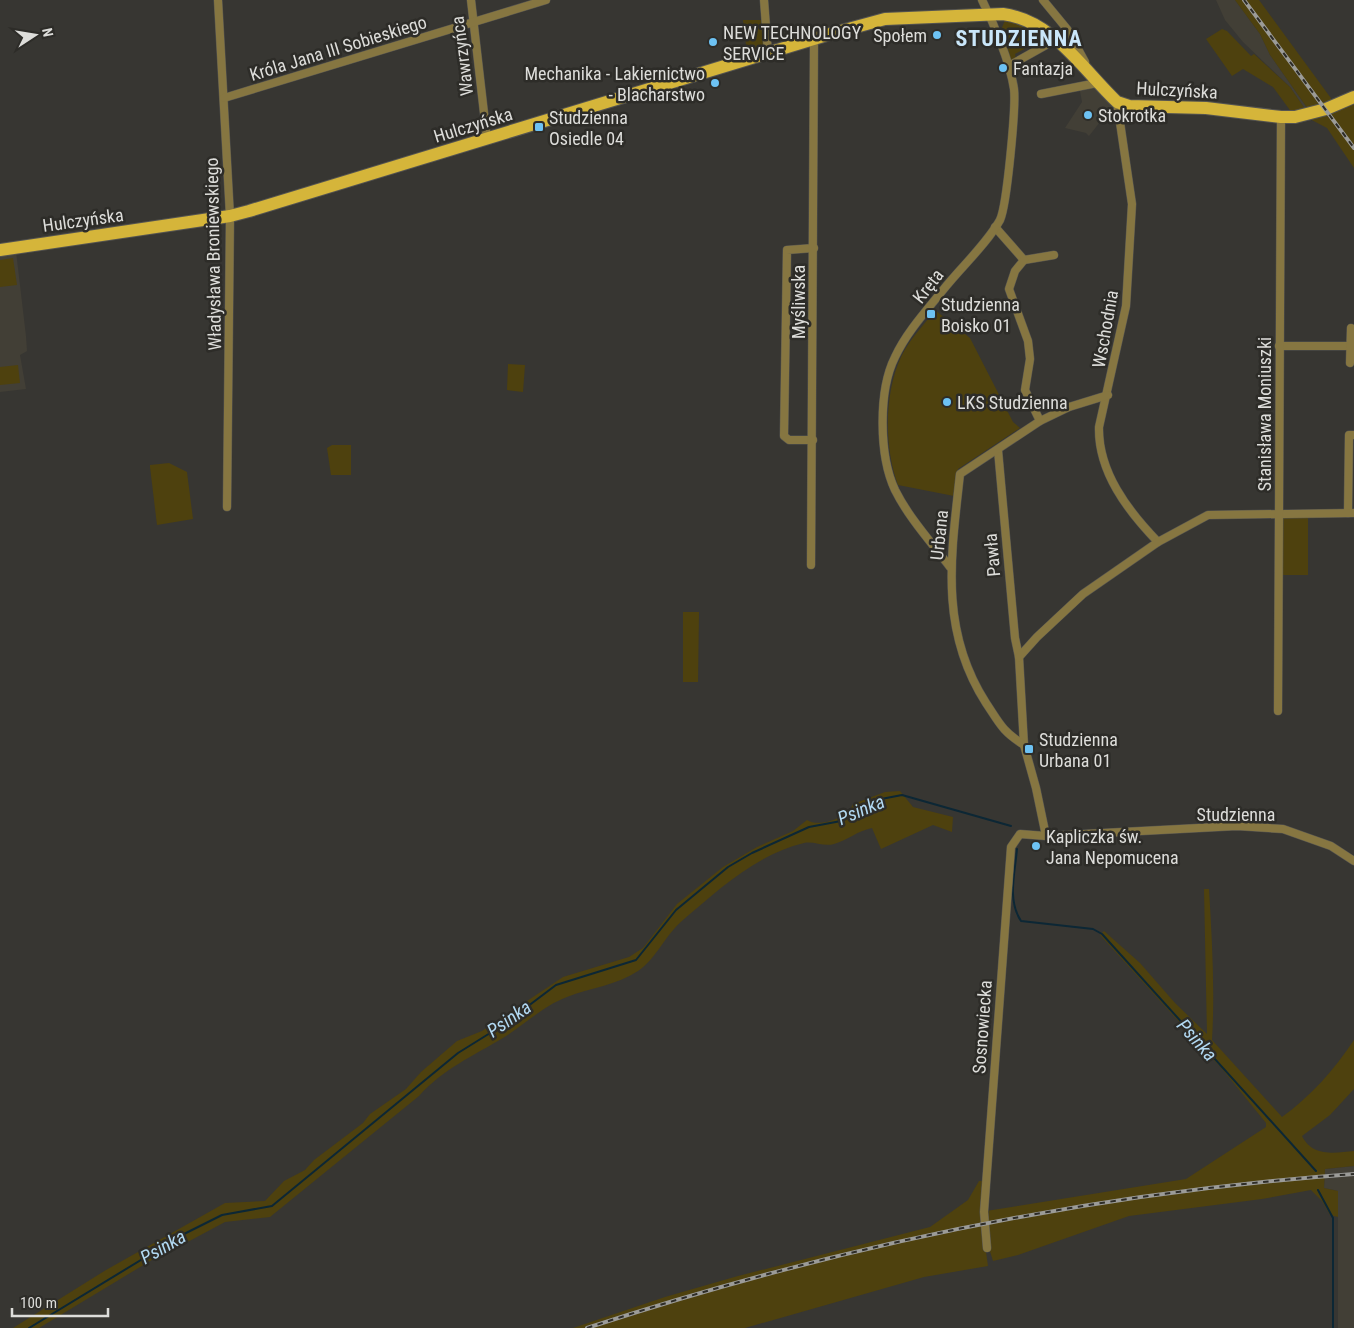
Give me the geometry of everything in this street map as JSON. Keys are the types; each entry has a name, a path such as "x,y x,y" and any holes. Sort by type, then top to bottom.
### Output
{"main road":[{"name":"Hulczyńska","path":"0,250 230,216 885,19 1004,14 1023,19 1037,26 1055,40 1117,102 1129,106 1206,108 1281,117 1306,115 1354,98"}],"street":[{"name":"Władysława Broniewskiego","path":"218,0 230,216 227,507"},
{"name":"Wawrzyńca","path":"471,0 487,139"},
{"name":"Króla Jana III Sobieskiego","path":"224,98 546,0"},
{"path":"764,0 768,53"},
{"name":"Kręta","path":"950,566 916,524 890,479 884,440 885,395 890,369 900,348 942,291 1001,218 1006,197 1014,90 989,14 982,0"},
{"path":"1041,94 1096,81 1067,29 1044,0"},
{"name":"Myśliwska","path":"811,565 814,39"},
{"path":"1007,67 1055,40"},
{"name":"Wschodnia","path":"1117,102 1132,204 1126,306 1108,394 1099,427 1099,438 1104,463 1125,504 1158,542"},
{"name":"Stanisława Moniuszki","path":"1278,711 1281,117"},
{"path":"995,227 1024,260"},
{"path":"813,440 788,440 784,436 787,250 814,248"},
{"path":"1040,421 1024,390 1030,359 1028,341 1009,289 1015,271 1024,260 1054,255"},
{"path":"1350,363 1351,328"},
{"path":"1280,346 1351,346"},
{"name":"Urbana","path":"1024,745 1005,733 968,670 955,621 950,566 960,474 1040,421 1108,394"},
{"path":"1019,657 1037,637 1083,594 1158,542 1208,515 1351,513 1352,435"},
{"name":"Pawła","path":"998,450 1014,628 1019,657 1024,745 1036,788 1046,836"},
{"name":"Studzienna","path":"1020,834 1046,836 1237,826 1283,829 1331,846 1354,861"},
{"name":"Sosnowiecka","path":"987,1248 984,1226 1011,847 1020,834"}],"shaded area":[{"path":"1216,0 1235,0 1260,34 1270,55 1308,109 1305,109 1290,87 1243,42 1225,20"},
{"path":"1235,0 1259,0 1333,101 1308,109 1270,55 1260,34"},
{"path":"743,20 763,20 764,48 747,53"},
{"path":"1005,20 1017,22 1044,38 1015,54 1016,58 1010,61 1001,30"},
{"path":"1222,29 1227,31 1251,56 1254,54 1290,87 1305,109 1292,113 1273,87 1243,69 1232,76 1206,39"},
{"path":"1093,84 1114,104 1089,136 1086,133 1065,128 1082,102 1079,86"},
{"path":"1354,104 1354,168 1327,128 1308,118 1343,109"},
{"path":"16,251 26,336 27,351 20,355 26,389 0,392 0,254"},
{"path":"13,258 17,285 0,287 0,260"},
{"name":"LKS Studzienna","path":"935,310 970,338 1013,422 1020,428 958,469 954,496 898,485 893,470 888,438 889,404 895,372 908,345"},
{"path":"508,364 525,365 523,392 507,390"},
{"path":"18,365 20,383 0,385 0,367"},
{"path":"332,445 351,445 351,475 331,475 327,448"},
{"path":"169,463 187,472 193,519 157,525 150,465"},
{"path":"1281,516 1308,516 1308,575 1281,575"},
{"path":"683,612 699,612 698,682 683,682"},
{"path":"900,791 913,807 953,817 952,832 933,825 881,849 872,828 834,844 804,843 770,855 739,874 683,920 671,932 645,966 621,980 558,1001 503,1038 448,1071 270,1217 225,1222 182,1245 175,1246 39,1328 13,1328 106,1270 225,1203 265,1201 284,1181 305,1170 314,1160 363,1123 370,1114 406,1089 421,1072 457,1041 482,1031 563,977 629,957 643,948 677,904 723,867 757,847 793,831 807,820 819,823 833,820 845,814 853,804 885,792"},
{"path":"1204,889 1209,889 1213,983 1212,1040 1282,1117 1321,1082 1354,1040 1354,1089 1330,1115 1302,1136 1306,1143 1318,1151 1332,1153 1354,1151 1354,1166 1325,1169 1324,1188 1338,1191 1338,1217 1330,1215 1322,1201 1311,1190 1262,1199 1129,1216 1018,1255 993,1261 989,1248 986,1211 1186,1179 1266,1127 1266,1123 1223,1070 1100,935 1104,931 1140,963 1175,1003 1207,1034"},
{"path":"1354,1166 1354,1328 1338,1328 1338,1191 1324,1188 1325,1169"},
{"path":"979,1181 982,1181 983,1230 988,1266 924,1277 745,1328 573,1328 665,1297 738,1276 930,1227 968,1200"}],"waterway":[{"name":"Psinka","path":"29,1328 182,1235 222,1215 272,1206 458,1053 503,1025 556,985 636,960 676,910 728,867 752,853 809,827 841,821 876,800 902,795 1011,826"},
{"name":"Psinka","path":"1017,849 1013,895 1014,904 1021,921 1093,929 1102,934 1316,1171"},
{"name":"Psinka","path":"1318,1190 1333,1218 1333,1328"}],"railway":[{"path":"1244,0 1354,148"},
{"path":"587,1328 775,1272 870,1248 966,1227 1062,1209 1159,1195 1256,1183 1354,1174"}],"place":[{"name":"Społem","path":"937,35"},
{"name":"NEW TECHNOLOGY SERVICE","path":"713,42"},
{"name":"Fantazja","path":"1003,68"},
{"name":"Mechanika - Lakiernictwo - Blacharstwo","path":"715,83"},
{"name":"Stokrotka","path":"1088,115"},
{"name":"Studzienna Osiedle 04","path":"539,127"},
{"name":"Studzienna Boisko 01","path":"931,314"},
{"name":"LKS Studzienna","path":"947,402"},
{"name":"Studzienna Urbana 01","path":"1029,749"},
{"name":"Kapliczka św. Jana Nepomucena","path":"1036,846"}],"district":[{"name":"STUDZIENNA","path":"1019,38"}]}
